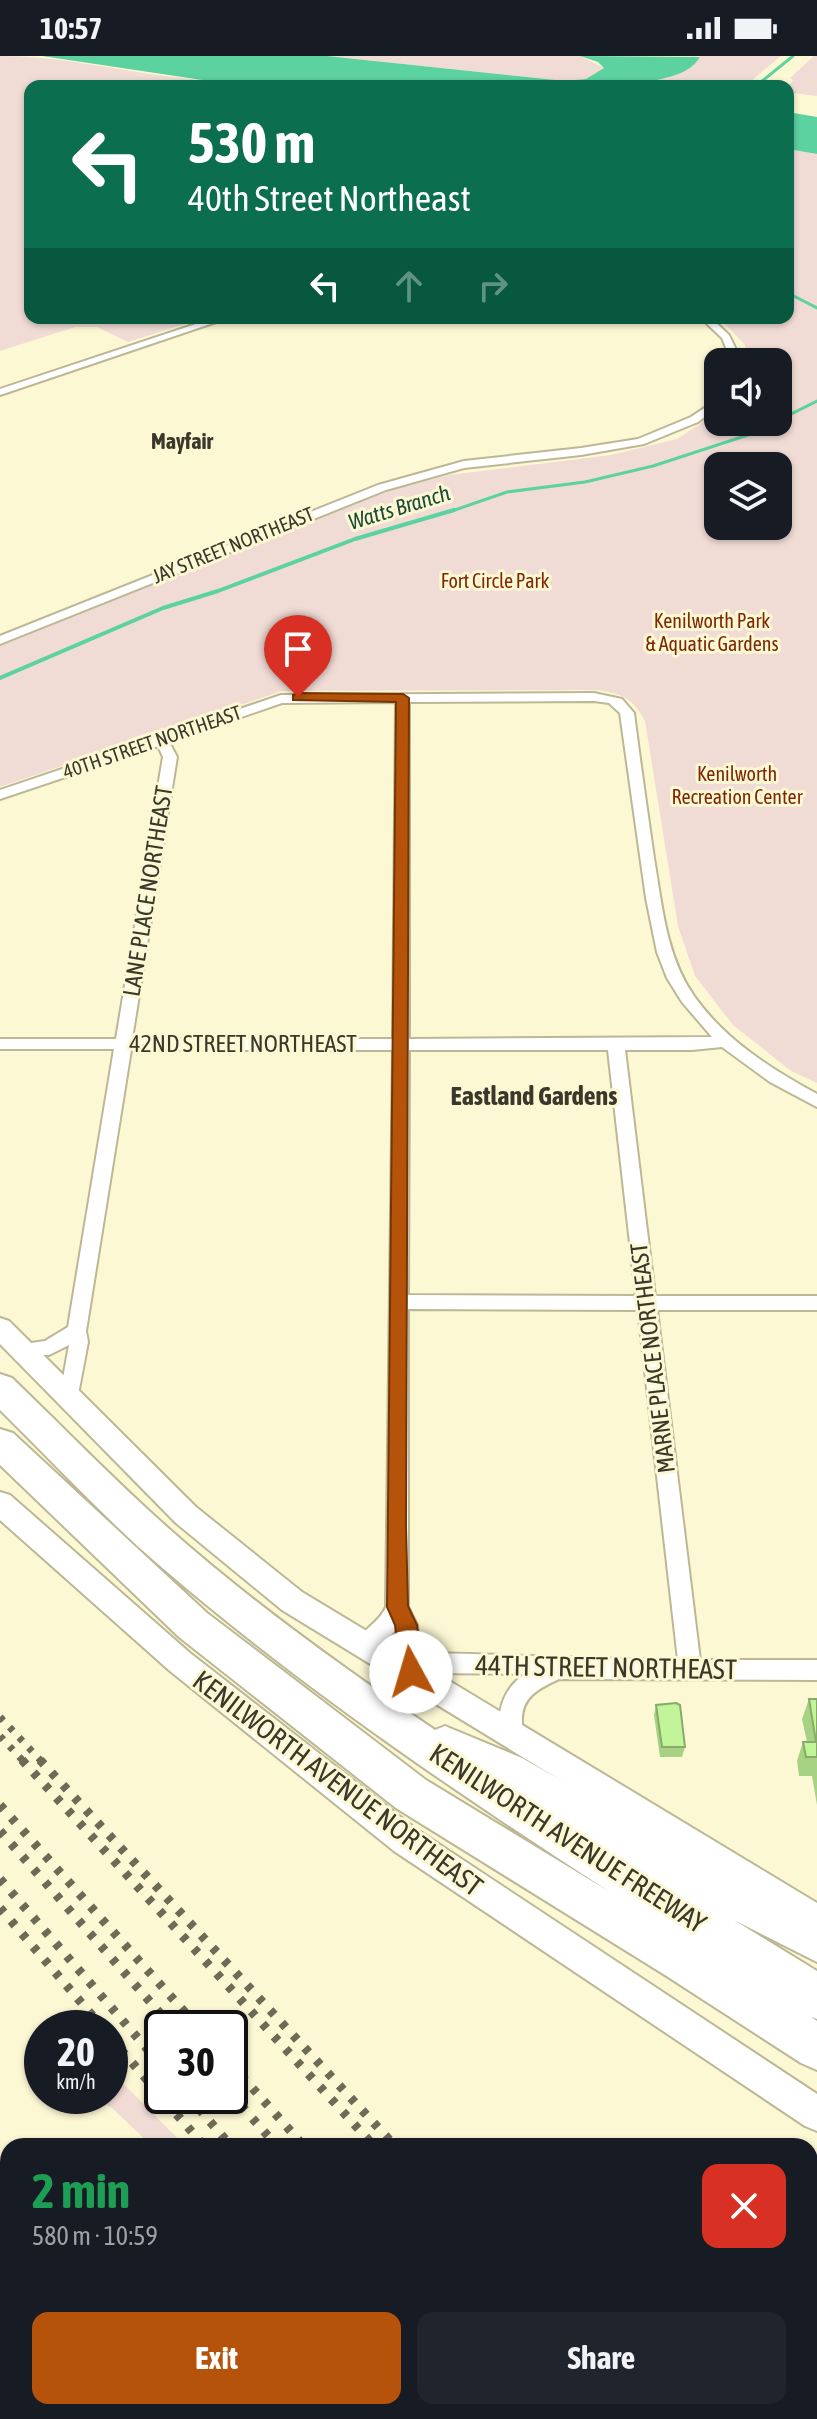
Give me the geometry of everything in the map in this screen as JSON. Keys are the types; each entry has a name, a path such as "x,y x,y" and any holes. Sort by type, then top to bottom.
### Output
{"highway":[{"name":"KENILWORTH AVENUE FREEWAY","path":"0,1388 177,1559 455,1769 817,1997"},
{"name":"KENILWORTH AVENUE FREEWAY","path":"0,1443 193,1625 411,1794 681,1959 816,2047"},
{"path":"399,1727 508,1771 668,1864 817,1940"}],"main road":[{"path":"0,1328 186,1515 292,1601 365,1646 405,1666 817,1921"},
{"name":"KENILWORTH AVENUE NORTHEAST","path":"0,1503 170,1654 394,1832 817,2114"}],"street":[{"path":"0,392 205,324"},
{"path":"712,324 726,337 731,348"},
{"name":"JAY STREET NORTHEAST","path":"0,640 361,492 470,463 581,452 644,439 689,422 704,412"},
{"name":"40TH STREET NORTHEAST","path":"0,795 281,699 594,697 619,703 627,713 659,932 668,963 692,1004 726,1041"},
{"path":"365,1646 391,1621 397,1607 403,698"},
{"name":"LANE PLACE NORTHEAST","path":"70,1395 79,1342 77,1331 170,757 167,747 160,740"},
{"path":"726,1041 766,1072 817,1101"},
{"name":"42ND STREET NORTHEAST","path":"0,1044 692,1045 726,1041"},
{"name":"MARNE PLACE NORTHEAST","path":"616,1045 690,1670"},
{"path":"398,1302 817,1303"},
{"path":"24,1350 49,1348 77,1331"},
{"path":"397,1607 406,1625 405,1666"},
{"name":"44TH STREET NORTHEAST","path":"405,1666 533,1664 557,1669 817,1670"},
{"path":"512,1735 511,1708 516,1693 529,1682 557,1669"}],"green space":[{"path":"0,56 51,59 202,80 24,80 24,324 185,324 128,342 97,327 75,327 0,351"},
{"path":"327,56 580,56 604,68 586,79 555,80"},
{"path":"700,56 781,56 752,80 656,80 680,73"},
{"path":"817,56 817,96 794,93 794,80 790,78"},
{"path":"794,150 817,154 817,1083 791,1071 733,1025 695,976 678,926 645,721 631,702 619,695 596,690 282,691 0,787 0,645 379,493 449,475 611,455 677,439 704,421 704,436 792,436 792,348 746,348 725,324 794,324"},
{"path":"128,2088 144,2104 144,2114 153,2114 177,2138 144,2138 118,2114 128,2114"}],"shaded area":[{"path":"42,56 327,56 555,80 202,80"},
{"path":"580,56 700,57 680,73 657,80 576,80 586,79 604,68 598,62"},
{"path":"794,113 817,117 817,154 794,150"}],"building":[{"path":"809,1699 817,1699 817,1757 806,1757 803,1742 816,1742"},
{"path":"656,1705 680,1705 685,1747 662,1747"}],"waterway":[{"path":"763,80 793,56"},
{"name":"Watts Branch","path":"794,296 817,308"},
{"name":"Watts Branch","path":"449,512 507,492 585,482 653,466 751,434 817,401"},
{"name":"Watts Branch","path":"0,678 163,608 218,591 355,539 454,510"}],"railway":[{"path":"0,1717 42,1762"},
{"path":"0,1736 24,1762"},
{"path":"22,1760 367,2138"},
{"path":"40,1760 388,2138"},
{"path":"0,1805 183,2010"},
{"path":"0,1831 157,2010"},
{"path":"0,1879 144,2045"},
{"path":"0,1908 88,2010"},
{"path":"128,2058 197,2138"},
{"path":"248,2083 297,2138"},
{"path":"248,2113 270,2138"},
{"path":"203,2114 224,2138"}],"district":[{"name":"Mayfair","path":"182,441"},
{"name":"Eastland Gardens","path":"534,1096"}],"route":[{"path":"298,697 403,698 396,1526 397,1607 406,1625 411,1672"}],"park label":[{"name":"Fort Circle Park","path":"495,581"},
{"name":"Kenilworth Park & Aquatic Gardens","path":"712,632"},
{"name":"Kenilworth Recreation Center","path":"737,786"}]}
